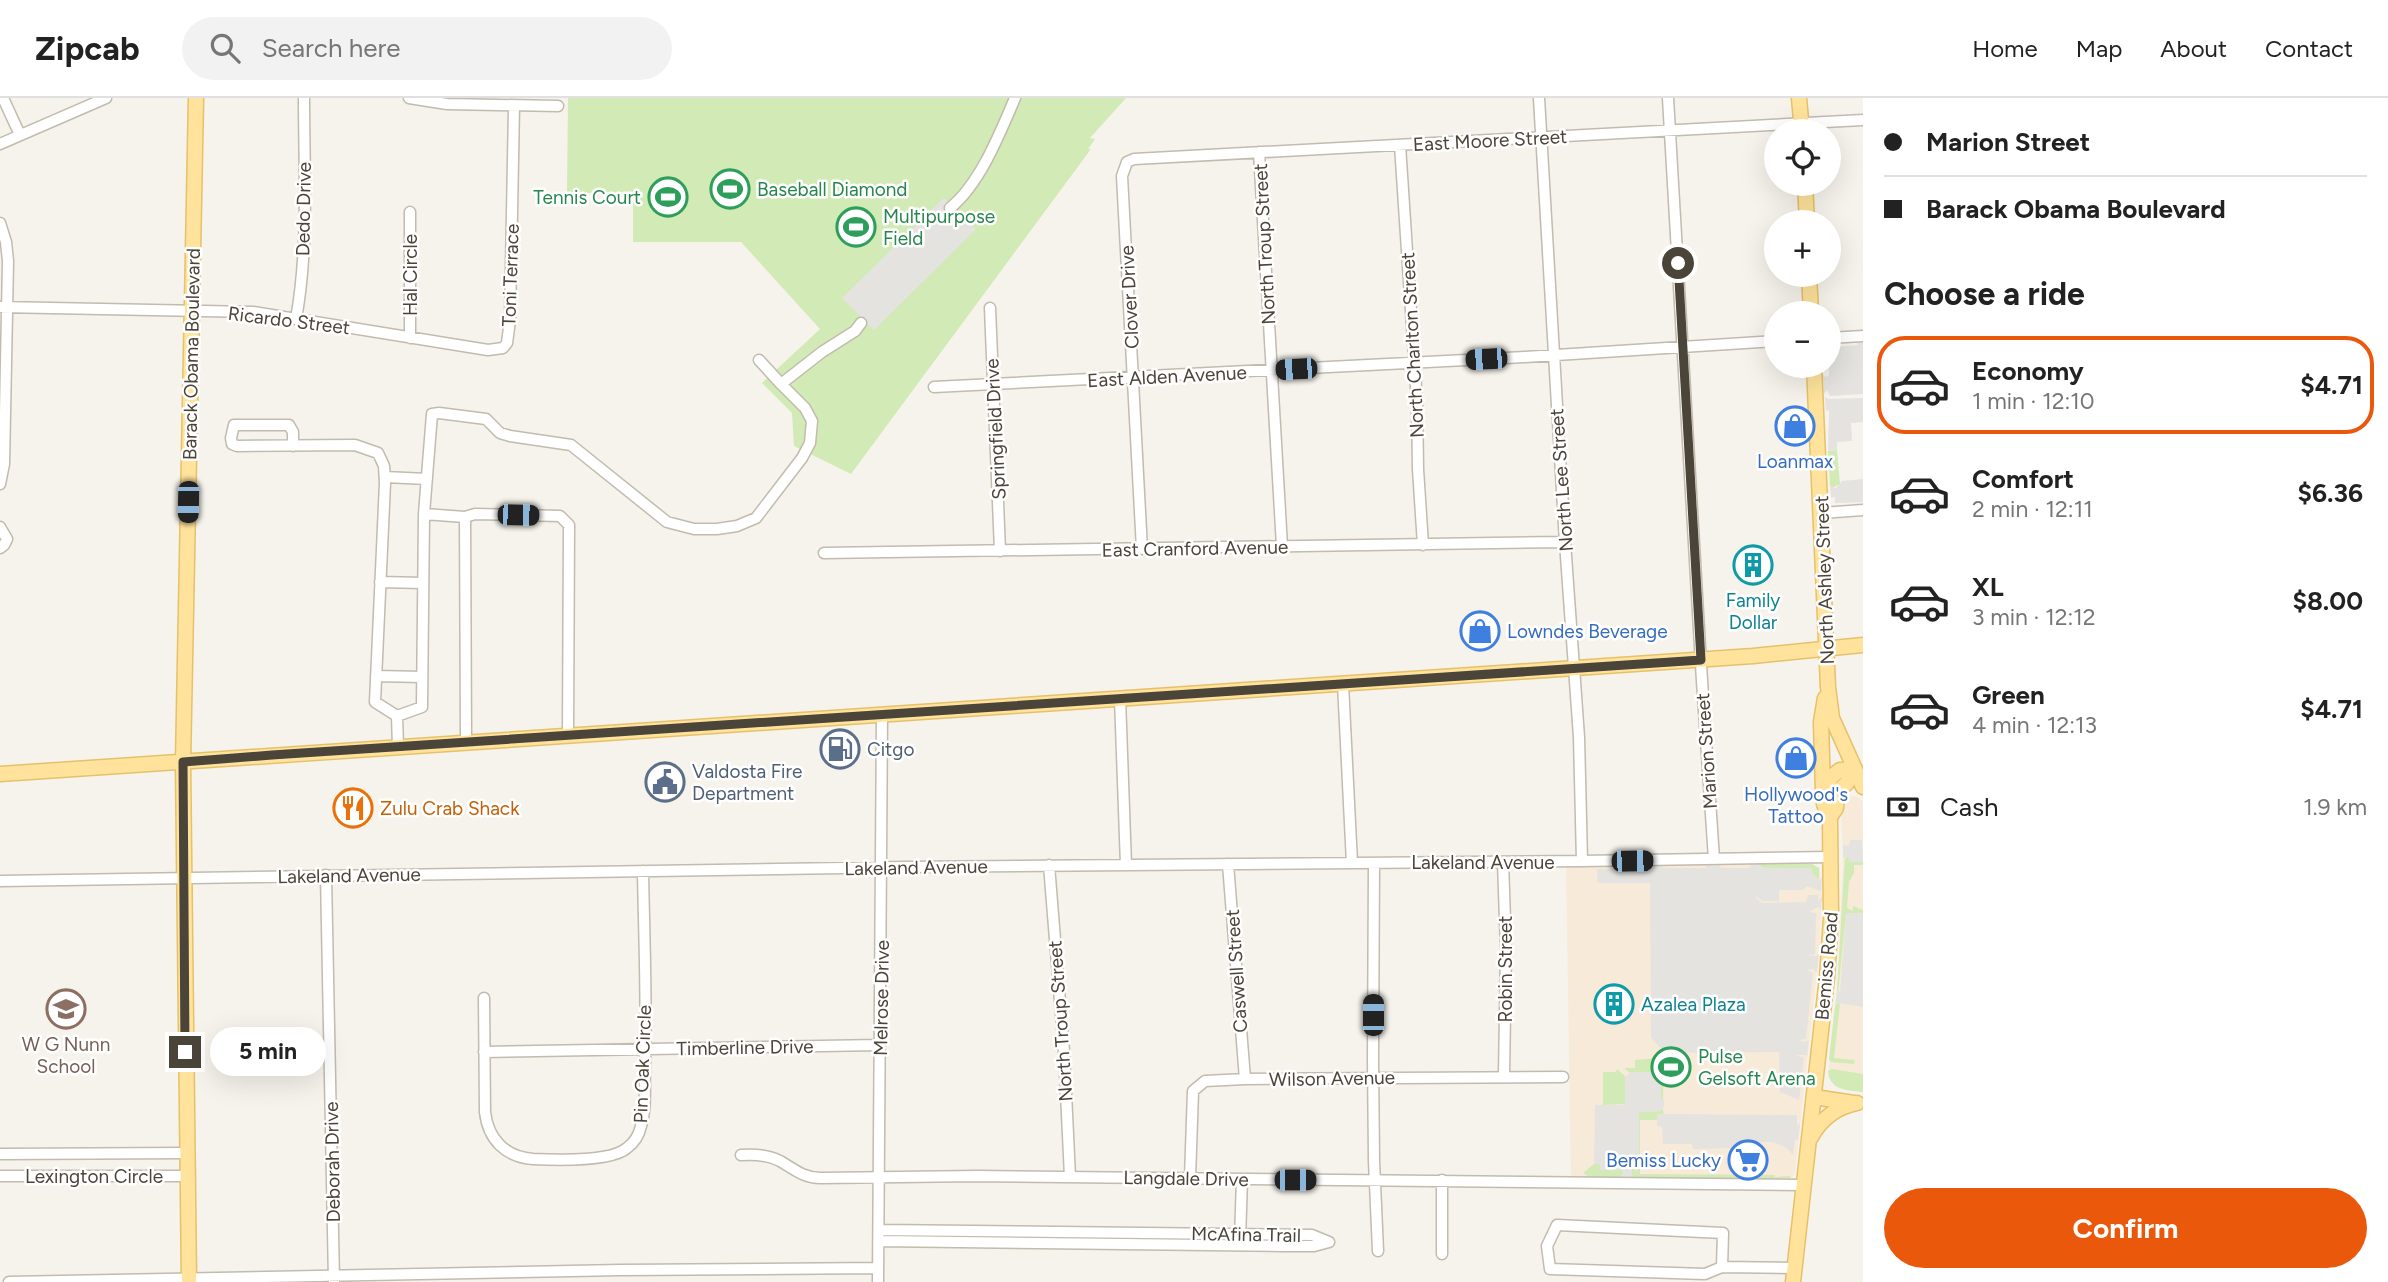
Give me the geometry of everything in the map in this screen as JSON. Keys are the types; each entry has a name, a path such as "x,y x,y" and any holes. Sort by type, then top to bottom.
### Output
{"main road":[{"name":"Barack Obama Boulevard","path":"189,1280 183,762 196,98"},
{"path":"1800,98 1801,119"},
{"name":"North Ashley Street","path":"1815,378 1828,687 1832,718 1859,769 1863,787"},
{"path":"0,774 1774,655 1863,645"},
{"name":"Bemiss Road","path":"1794,1275 1828,963 1832,857 1830,817 1823,794 1821,722 1828,687"},
{"path":"1823,794 1832,777 1840,770 1859,769"},
{"name":"Bemiss Road","path":"1830,817 1836,807 1837,792 1859,769"},
{"path":"1814,1097 1860,1103"},
{"path":"1809,1141 1815,1129 1831,1113 1845,1105 1860,1103"}],"street":[{"path":"3,98 20,135"},
{"path":"0,144 106,98"},
{"name":"Dedo Drive","path":"296,319 303,262 304,98"},
{"path":"409,98 447,104 558,106"},
{"path":"950,208 969,189 1015,98"},
{"name":"North Lee Street","path":"1539,98 1579,737 1582,862"},
{"name":"Marion Street","path":"1668,98 1714,859"},
{"name":"Toni Terrace","path":"410,338 488,350 503,348 507,343 510,320 514,106"},
{"name":"East Moore Street","path":"1841,123 1863,120"},
{"name":"East Moore Street","path":"1123,170 1127,162 1134,159 1670,131 1764,129"},
{"name":"North Charlton Street","path":"1399,145 1417,402 1423,545"},
{"name":"North Troup Street","path":"1259,152 1282,546"},
{"name":"Clover Drive","path":"1123,170 1142,549"},
{"name":"Hal Circle","path":"410,338 411,212"},
{"path":"0,223 7,250 2,412 4,464 0,484"},
{"name":"Ricardo Street","path":"4,307 253,312 410,338"},
{"name":"Springfield Drive","path":"990,308 1000,551"},
{"path":"781,384 822,352 855,331 861,323"},
{"path":"1841,337 1863,336"},
{"name":"East Alden Avenue","path":"934,387 1764,342"},
{"path":"397,716 422,707 424,514 432,414 486,419 500,433 571,445 667,522 694,529 737,526 756,518 810,443 812,421 805,408 759,360"},
{"path":"293,446 293,432 289,425 234,425 231,428 232,444 237,446 293,446 355,445 378,453 384,466 375,702 397,716"},
{"path":"385,477 427,479"},
{"path":"1822,513 1863,510"},
{"path":"424,514 465,517 475,514 560,516 569,525 568,736"},
{"path":"465,517 466,742"},
{"path":"0,527 7,539 0,548"},
{"name":"East Cranford Avenue","path":"824,553 1565,542"},
{"path":"380,582 422,583"},
{"path":"376,677 422,677"},
{"path":"1343,684 1352,863"},
{"path":"1120,698 1126,865"},
{"name":"Melrose Drive","path":"878,1282 882,714"},
{"path":"397,716 398,747"},
{"name":"Lakeland Avenue","path":"0,881 183,876 1049,865 1582,862 1832,857"},
{"name":"Robin Street","path":"1503,862 1506,949 1504,1076"},
{"path":"1374,863 1373,1078 1378,1251"},
{"name":"Caswell Street","path":"1228,864 1245,1079"},
{"name":"North Troup Street","path":"1049,865 1064,1051 1070,1177"},
{"name":"Pin Oak Circle","path":"484,998 485,1112 488,1129 501,1147 516,1155 537,1159 607,1157 621,1152 632,1143 642,1124 645,1049 643,871"},
{"name":"Deborah Drive","path":"326,875 334,1279"},
{"name":"Timberline Drive","path":"484,1052 880,1045"},
{"name":"Wilson Avenue","path":"1190,1178 1193,1091 1205,1081 1563,1077"},
{"path":"0,1154 187,1153"},
{"name":"Langdale Drive","path":"741,1155 766,1156 778,1160 805,1177 812,1178 924,1175 1804,1185"},
{"name":"Lexington Circle","path":"0,1176 187,1176"},
{"path":"1240,1240 1242,1179"},
{"path":"1442,1180 1442,1254"},
{"path":"1721,1267 1723,1233 1557,1225 1547,1247 1550,1269 1705,1274 1721,1267 1794,1275"},
{"name":"McAfina Trail","path":"879,1235 1283,1240"},
{"path":"745,1268 745,1282"},
{"path":"9,1282 479,1277 621,1270 878,1268"},
{"path":"621,1270 622,1282"}],"shaded area":[{"path":"944,198 976,229 874,330 842,298"},
{"path":"1855,341 1863,341 1863,394 1830,396 1827,390 1824,394 1823,378 1841,378 1841,346 1858,345"},
{"path":"1825,397 1863,398 1863,422 1851,423 1852,441 1837,442 1837,450 1828,451 1829,410 1826,411"},
{"path":"1863,479 1863,502 1835,503 1835,497 1831,498 1830,486 1836,488 1842,481"},
{"path":"1852,796 1863,802 1863,1092 1836,1087 1828,1076 1837,990 1843,858 1841,807 1846,798"},
{"path":"1850,840 1862,840 1863,862 1849,862 1848,856 1843,858 1843,845 1849,846"},
{"path":"1748,863 1763,863 1759,868 1811,868 1819,880 1822,878 1821,891 1807,886 1803,890 1779,890 1779,901 1762,901 1755,895 1762,903 1806,902 1808,895 1818,895 1818,901 1822,897 1821,910 1818,907 1809,912 1816,913 1815,954 1807,955 1819,954 1817,973 1813,969 1806,970 1813,973 1806,1039 1799,1040 1809,1040 1807,1057 1797,1055 1804,1058 1799,1100 1780,1092 1779,1052 1666,1053 1651,1038 1650,883 1598,883 1597,869 1650,868 1648,864 1663,865 1663,868 1706,868 1706,864 1721,864 1720,868 1749,868 1751,866"},
{"path":"1805,863 1820,869 1822,897 1819,954 1795,1172 1792,1178 1571,1179 1566,864"},
{"path":"1846,913 1863,913 1863,1007 1838,1003 1835,1006 1837,990 1840,992"},
{"path":"1630,1072 1661,1072 1661,1099 1664,1100 1664,1108 1662,1107 1661,1111 1639,1112 1639,1163 1632,1164 1634,1178 1618,1179 1623,1174 1621,1163 1619,1170 1600,1170 1600,1164 1594,1164 1595,1105 1625,1105 1625,1078"},
{"path":"1657,1114 1797,1115 1797,1126 1800,1123 1798,1141 1795,1139 1793,1155 1785,1147 1772,1142 1742,1142 1735,1148 1700,1149 1693,1149 1692,1144 1663,1144 1662,1127 1657,1126"}],"green space":[{"path":"568,98 1126,98 1090,138 1095,139 1088,149 1091,149 851,474 794,446 792,413 762,383 820,329 741,242 633,242 633,193 567,193"},
{"path":"1837,450 1840,484 1832,488 1828,451"},
{"path":"1845,856 1845,862 1846,856 1849,857 1849,862 1863,862 1863,865 1854,865 1854,873 1849,882 1847,908 1853,911 1853,906 1863,910 1863,913 1846,913 1838,993 1837,990"},
{"path":"1763,863 1812,864 1819,868 1819,880 1813,874 1759,867"},
{"path":"1838,1003 1834,1058 1855,1060 1854,1064 1831,1062 1829,1059 1835,1006"},
{"path":"1664,1058 1663,1100 1624,1068 1635,1068 1635,1060"},
{"path":"1617,1069 1626,1077 1625,1104 1603,1105 1603,1072 1616,1072"},
{"path":"1832,1069 1863,1074 1863,1092 1836,1086 1829,1078 1828,1071"},
{"path":"1662,1107 1664,1114 1657,1114 1657,1120 1640,1120 1640,1174 1775,1175 1790,1178 1634,1178 1632,1164 1639,1163 1639,1112 1661,1111"},
{"path":"1621,1163 1623,1174 1618,1179 1592,1179 1583,1173 1594,1164 1600,1164 1600,1170 1619,1170"}],"place":[{"name":"Baseball Diamond","path":"730,189"},
{"name":"Tennis Court","path":"668,197"},
{"name":"Multipurpose Field","path":"856,227"},
{"name":"Loanmax","path":"1795,426"},
{"name":"Family Dollar","path":"1753,565"},
{"name":"Lowndes Beverage","path":"1480,631"},
{"name":"Citgo","path":"840,749"},
{"name":"Hollywood's Tattoo","path":"1796,758"},
{"name":"Valdosta Fire Department","path":"665,782"},
{"name":"Zulu Crab Shack","path":"353,808"},
{"name":"Azalea Plaza","path":"1614,1004"},
{"name":"W G Nunn School","path":"66,1009"},
{"name":"Pulse Gelsoft Arena","path":"1671,1067"},
{"name":"Bemiss Lucky","path":"1748,1160"}],"route":[{"path":"185,1052 183,762 1701,660 1678,263"}]}
